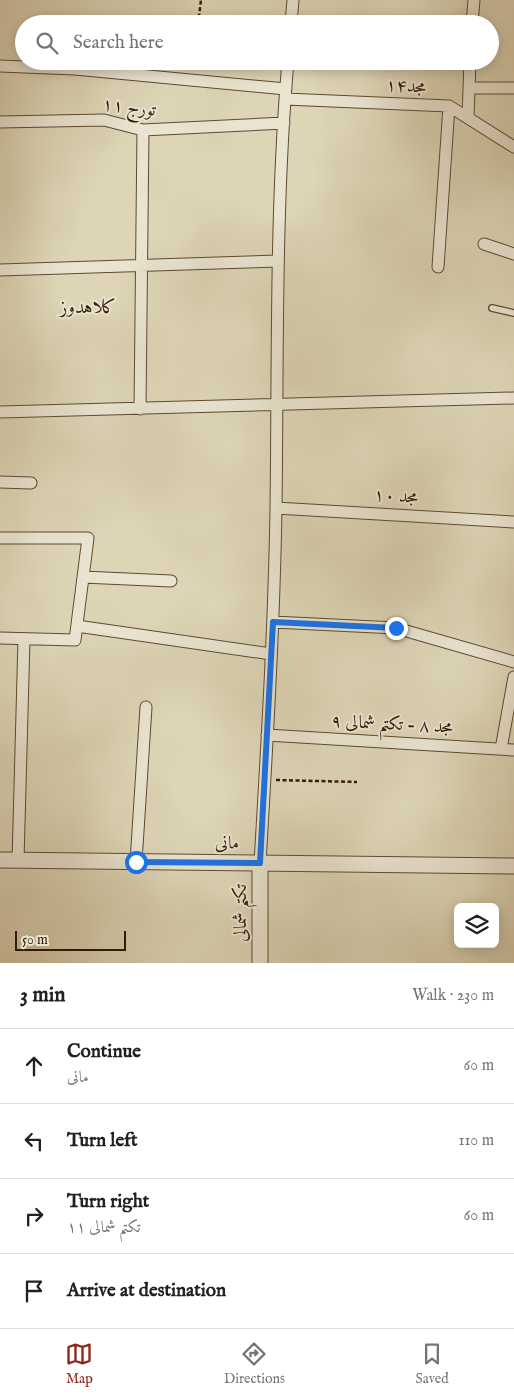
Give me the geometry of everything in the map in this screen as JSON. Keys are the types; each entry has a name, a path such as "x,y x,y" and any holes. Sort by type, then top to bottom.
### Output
{"street":[{"path":"292,15 293,0"},
{"path":"473,15 474,0"},
{"name":"مجد۱۴","path":"0,66 15,67"},
{"name":"مجد۱۴","path":"83,70 285,94 449,106 514,148"},
{"path":"260,863 273,622 278,262 287,70"},
{"path":"468,117 469,70"},
{"path":"468,88 514,88"},
{"path":"438,267 449,106"},
{"name":"تورج ۱۱","path":"0,122 104,120 144,130 284,123"},
{"path":"140,409 144,130"},
{"path":"484,244 514,254"},
{"path":"0,270 278,262"},
{"path":"0,412 514,398"},
{"path":"0,482 31,483"},
{"name":"مجد ۱۰","path":"276,508 514,522"},
{"path":"0,538 88,538 75,640 0,638"},
{"path":"83,577 171,581"},
{"path":"273,622 396,628 514,662"},
{"path":"77,626 271,654"},
{"path":"18,861 24,638"},
{"path":"501,749 514,677"},
{"path":"136,862 146,707"},
{"name":"مجد ۸ - تکتم شمالی ۹","path":"267,735 514,750"},
{"name":"مانی","path":"0,860 514,866"},
{"name":"تکتم شمالی","path":"260,863 260,963"}],"lane":[{"path":"492,308 514,313"}],"path":[{"path":"199,15 201,0"},
{"path":"265,780 357,782"}],"district":[{"name":"کلاهدوز","path":"88,308"}],"route":[{"path":"136,862 260,863 273,622 396,628"}]}
